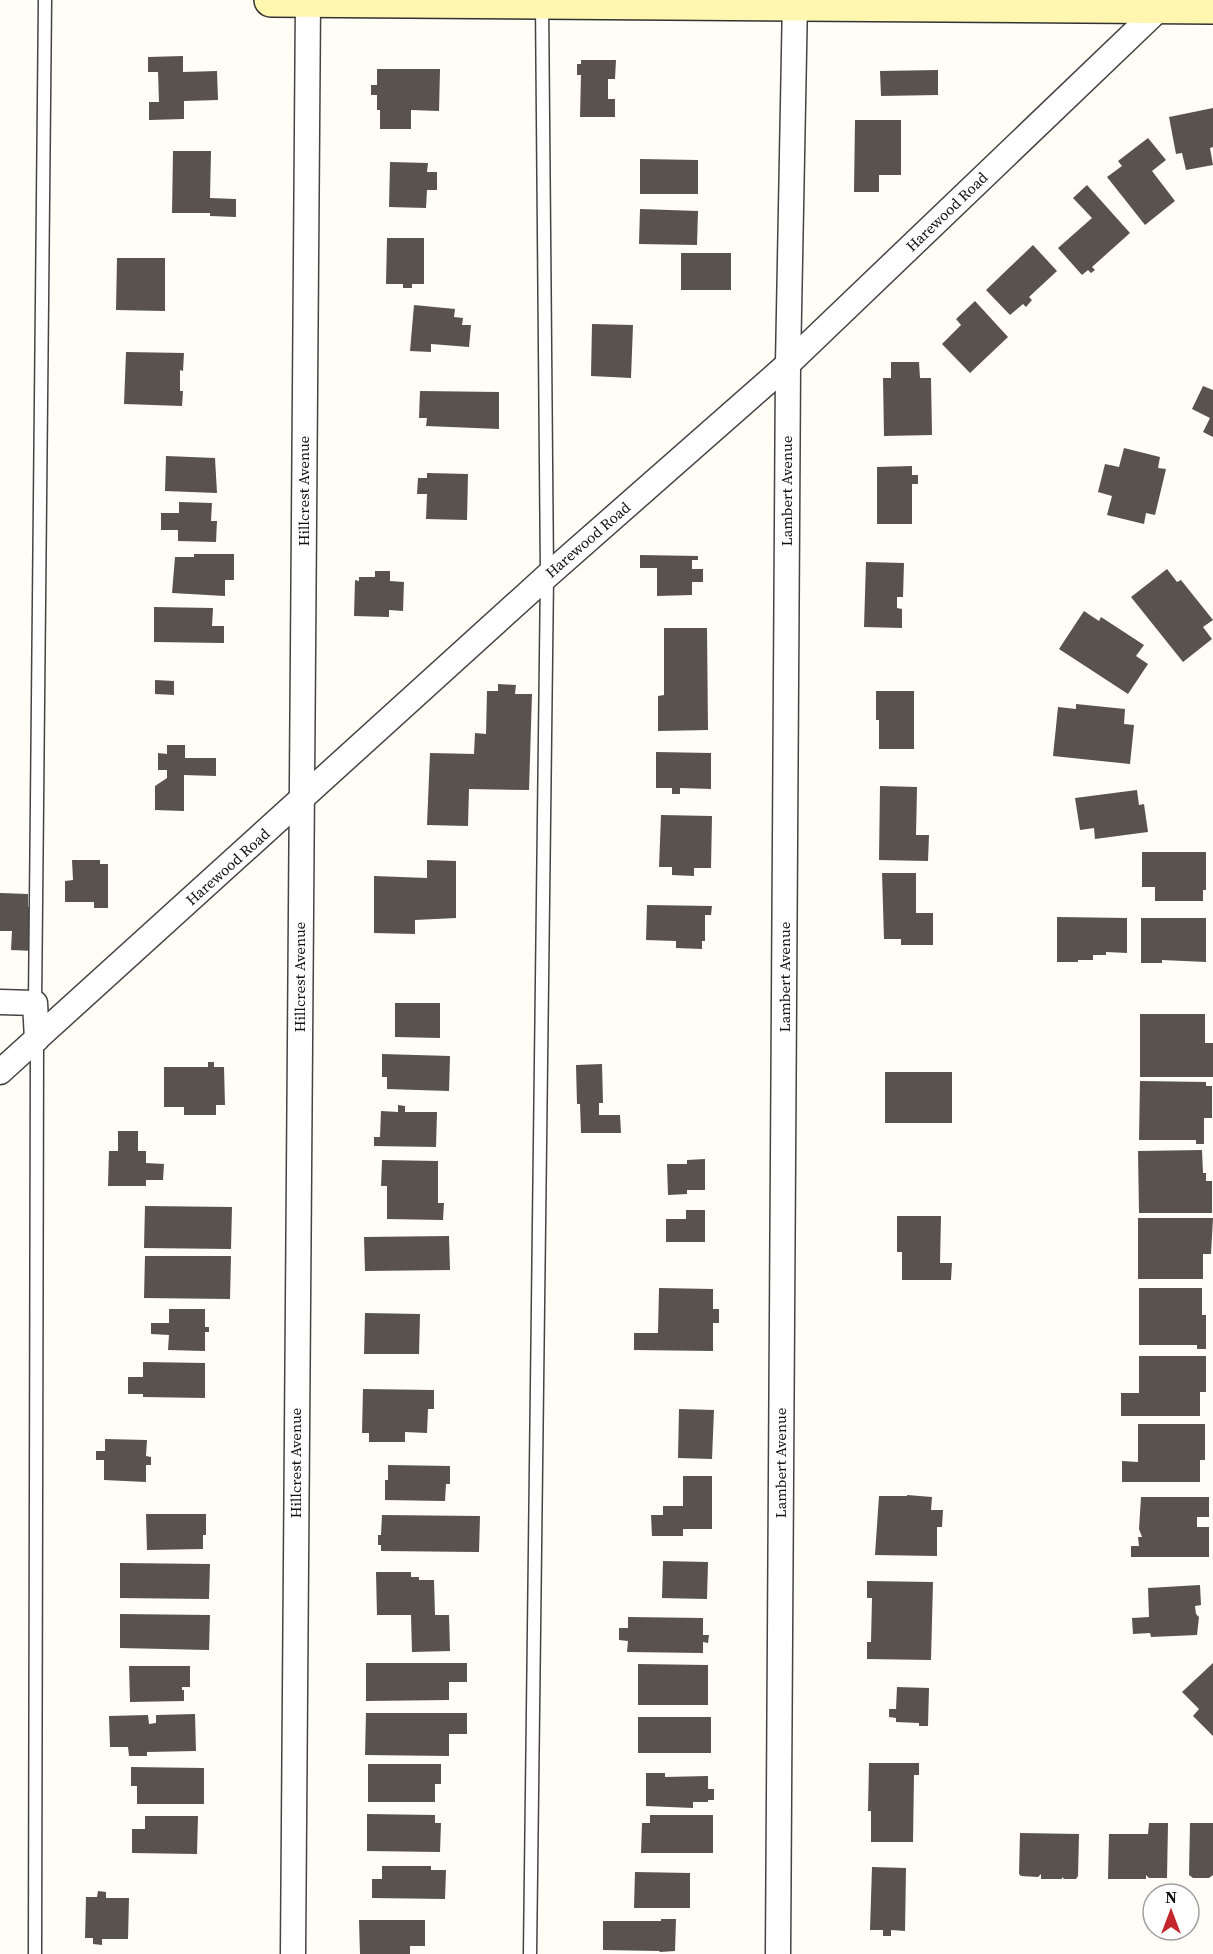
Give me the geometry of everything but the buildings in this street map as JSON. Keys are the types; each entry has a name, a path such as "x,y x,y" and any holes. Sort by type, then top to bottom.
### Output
{"main road":[{"path":"271,0 1166,3 1213,7"}],"street":[{"name":"Hillcrest Avenue","path":"292,1954 308,0"},
{"name":"Lambert Avenue","path":"778,1954 788,364 795,2"},
{"name":"Harewood Road","path":"0,1072 547,576 788,364 1166,3"},
{"path":"0,1002 35,1003 37,1039"}],"lane":[{"path":"35,1003 45,0"},
{"path":"530,1954 547,576 542,1"},
{"path":"35,1954 37,1039"}]}
